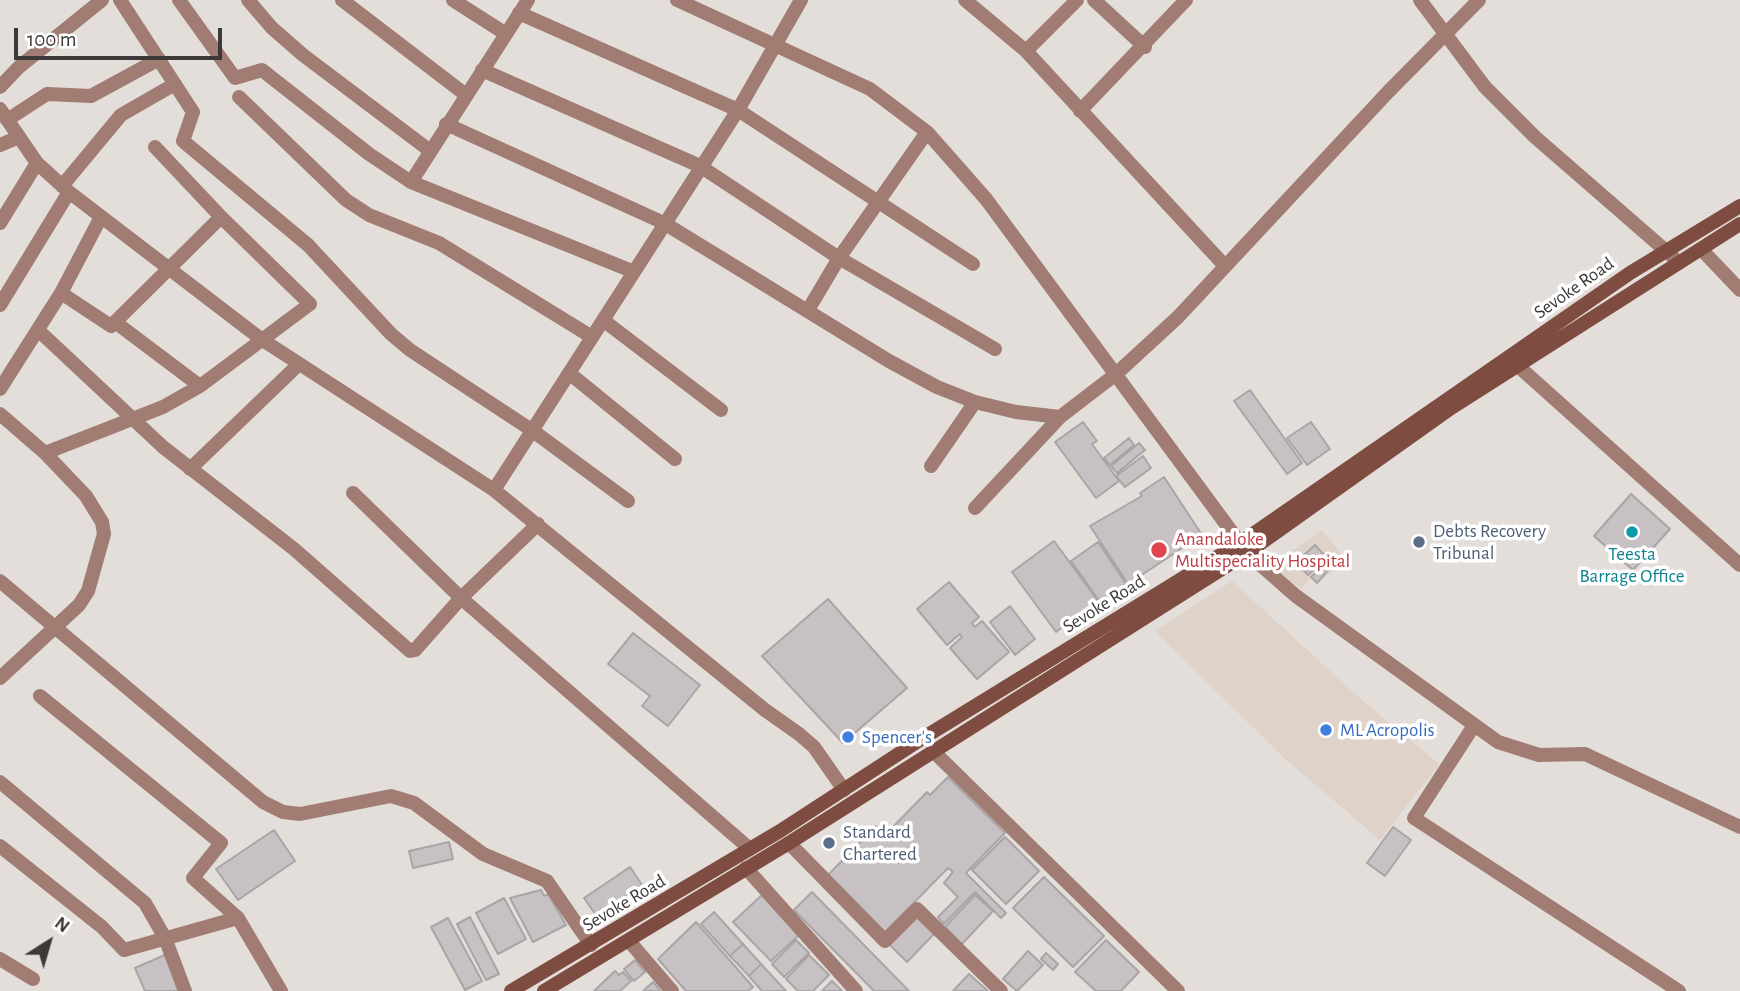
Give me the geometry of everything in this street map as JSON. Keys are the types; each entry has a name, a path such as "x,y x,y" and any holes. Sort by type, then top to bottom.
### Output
{"main road":[{"name":"Sevoke Road","path":"1243,548 1665,251 1740,206"},
{"name":"Sevoke Road","path":"511,991 619,930 845,790 923,738 957,726 1243,548 1451,408 1740,224"},
{"name":"Sevoke Road","path":"544,991 934,752 957,726"},
{"path":"923,738 934,752"},
{"path":"619,930 629,941"}],"street":[{"path":"0,87 19,67 102,0"},
{"path":"120,0 194,115 182,136 183,141 308,245 410,351 533,431 628,501"},
{"path":"180,0 234,78 257,69 264,71 369,154 411,182 632,271"},
{"path":"248,0 272,28 303,55 429,150"},
{"path":"342,0 466,95"},
{"path":"453,0 506,34"},
{"path":"411,182 429,150 528,0"},
{"path":"677,0 870,89 926,132 986,199 1243,548 1296,596 1497,742 1525,752 1585,754 1740,827"},
{"path":"494,490 632,271 738,110 778,45 801,0"},
{"path":"965,0 1026,51 1226,266"},
{"path":"1026,51 1077,0"},
{"path":"1094,0 1144,47"},
{"path":"1080,111 1186,0"},
{"path":"1420,0 1485,87 1535,137 1679,262"},
{"path":"975,508 1060,417 1116,374 1178,317 1444,32 1479,0"},
{"path":"519,13 738,110 973,264"},
{"path":"159,59 91,96 47,94 4,114 37,163 65,189 172,268 261,339 494,490 765,710 799,734 814,747 845,790"},
{"path":"482,70 700,166 839,258 995,349"},
{"path":"0,305 65,189 121,115 175,84"},
{"path":"239,97 346,200 369,215 439,243 592,337"},
{"path":"446,124 664,223 889,361 975,402 1016,412 1060,417"},
{"path":"808,310 839,258 926,132"},
{"path":"0,145 19,137"},
{"path":"45,453 163,407 200,386 310,303 221,217 155,147"},
{"path":"0,223 37,163"},
{"path":"0,389 61,293 101,217"},
{"path":"61,293 108,325 115,322 221,217"},
{"path":"1700,249 1740,290"},
{"path":"603,320 721,410"},
{"path":"115,322 200,386"},
{"path":"38,330 74,360 132,419 190,469 294,549 410,651 415,650 461,598 538,524"},
{"path":"190,469 299,364"},
{"path":"1518,366 1740,565"},
{"path":"569,373 676,459"},
{"path":"931,466 975,402"},
{"path":"0,414 45,453 86,496 102,522 104,534 88,591 79,605 58,628 0,678"},
{"path":"353,493 461,598 750,849"},
{"path":"0,581 263,802 283,812 300,814 391,796 414,803 483,855 547,881 591,945"},
{"path":"40,695 221,843 193,878 239,918 281,991"},
{"path":"1473,727 1414,818 1679,991"},
{"path":"934,752 1178,991"},
{"path":"0,782 136,894 152,914 185,991"},
{"path":"789,843 885,941 917,909 1001,991"},
{"path":"0,846 102,927 124,950 239,918"},
{"path":"746,868 856,991"},
{"path":"629,941 672,991"},
{"path":"0,959 33,979"}],"shaded area":[{"path":"1322,530 1346,560 1317,583 1310,578 1301,589 1271,566"},
{"name":"ML Acropolis","path":"1232,581 1363,701 1439,764 1380,840 1284,758 1155,631"}],"building":[{"path":"1250,390 1302,463 1287,474 1234,401"},
{"path":"1083,422 1097,441 1092,444 1119,481 1096,498 1055,442"},
{"path":"1311,422 1330,449 1307,465 1287,438"},
{"path":"1129,438 1134,445 1110,465 1104,458"},
{"path":"1139,443 1145,450 1117,473 1111,466"},
{"path":"1143,456 1151,468 1125,487 1116,476"},
{"path":"1164,477 1202,535 1128,584 1090,526 1142,496 1140,493"},
{"name":"Teesta Barrage Office","path":"1631,494 1670,529 1633,570 1594,536"},
{"path":"1054,541 1098,601 1056,632 1012,572"},
{"path":"1098,542 1126,584 1100,602 1071,561"},
{"path":"1315,545 1327,558 1308,575 1296,562"},
{"path":"1327,562 1332,566 1317,583 1311,577"},
{"path":"949,582 979,617 972,623 975,627 982,621 1009,652 977,679 950,648 962,637 960,634 947,645 917,609"},
{"path":"828,599 907,688 843,743 762,656"},
{"path":"1010,606 1035,639 1015,655 990,622"},
{"path":"633,633 700,685 668,726 642,706 650,696 608,664"},
{"path":"948,777 1005,833 966,873 1006,913 1001,918 975,892 944,924 938,917 958,897 944,883 953,872 948,868 885,932 827,876 876,826 885,835 927,792 930,795"},
{"path":"1393,827 1411,840 1385,876 1367,863"},
{"path":"274,830 295,861 238,900 216,869"},
{"path":"1005,837 1039,871 1006,904 972,870"},
{"path":"449,842 453,859 413,868 409,851"},
{"path":"630,867 642,885 596,915 584,898"},
{"path":"1044,877 1104,936 1073,967 1013,908"},
{"path":"541,890 544,896 548,894 566,925 533,942 510,898"},
{"path":"812,892 909,991 874,991 794,910"},
{"path":"762,895 799,935 771,961 733,922"},
{"path":"975,895 993,911 962,944 945,927"},
{"path":"504,898 526,939 498,954 476,913"},
{"path":"714,912 743,944 730,956 701,924"},
{"path":"470,917 499,974 486,980 457,924"},
{"path":"917,917 934,934 907,962 889,944"},
{"path":"448,918 482,981 465,990 431,927"},
{"path":"696,922 753,987 748,991 686,991 658,959"},
{"path":"796,940 809,953 784,977 772,964"},
{"path":"1106,940 1139,972 1121,991 1096,991 1075,972"},
{"path":"743,944 761,964 749,976 730,956"},
{"path":"1028,951 1043,965 1017,991 1003,979"},
{"path":"1046,953 1058,964 1053,970 1041,959"},
{"path":"167,954 182,991 145,991 135,968"},
{"path":"809,955 829,975 813,991 798,991 786,979"},
{"path":"635,960 645,972 634,981 624,969"},
{"path":"761,964 786,991 762,991 749,976"},
{"path":"615,971 619,975 623,972 631,981 620,991 594,991"},
{"path":"969,974 988,991 953,991"},
{"path":"832,981 842,991 822,991"},
{"path":"653,982 661,991 643,991"}],"place":[{"name":"Teesta Barrage Office","path":"1632,532"},
{"name":"Debts Recovery Tribunal","path":"1419,542"},
{"name":"Anandaloke Multispeciality Hospital","path":"1159,550"},
{"name":"ML Acropolis","path":"1326,730"},
{"name":"Spencer's","path":"848,737"},
{"name":"Standard Chartered","path":"829,843"}]}
